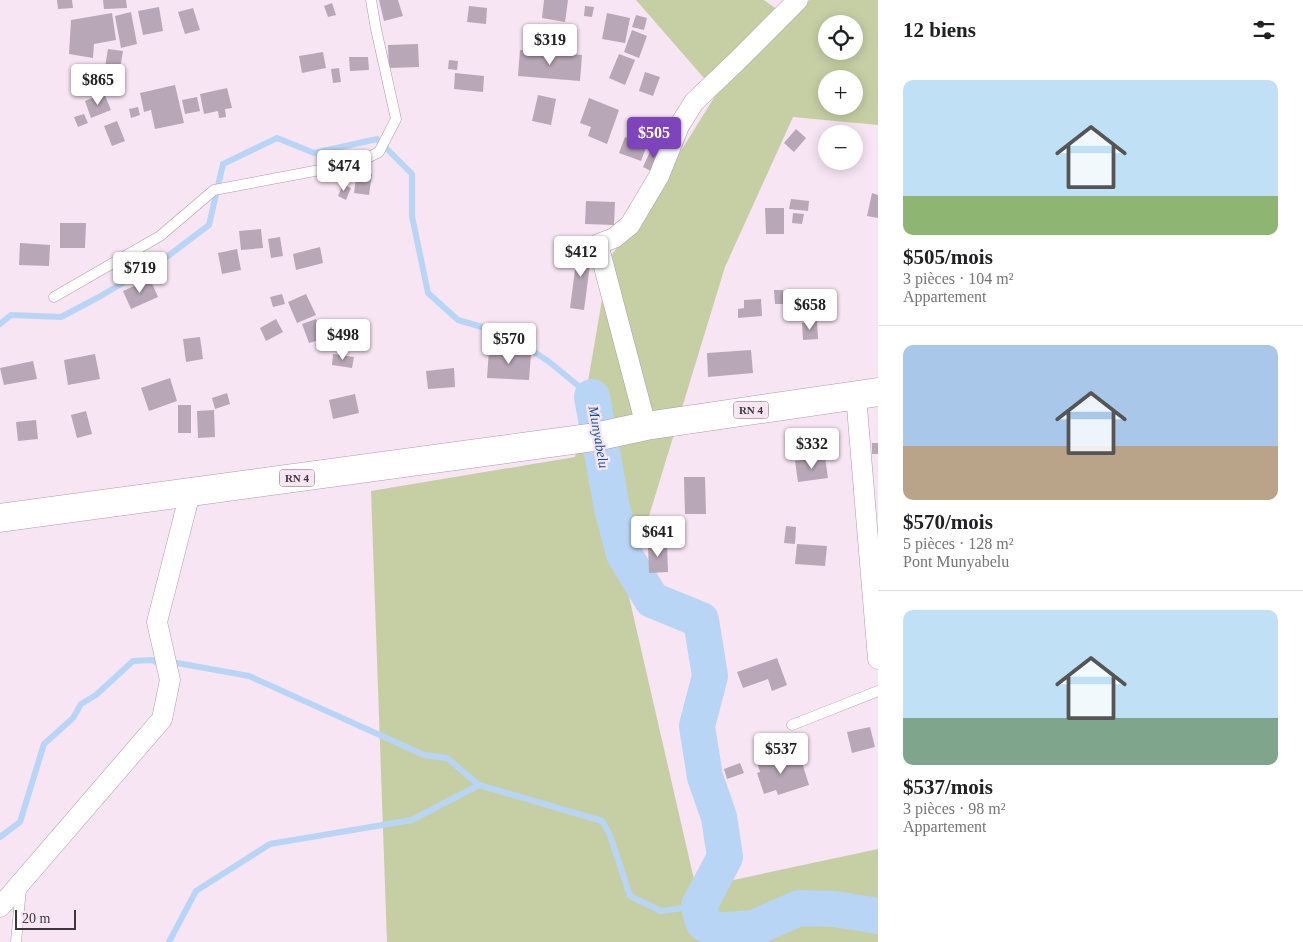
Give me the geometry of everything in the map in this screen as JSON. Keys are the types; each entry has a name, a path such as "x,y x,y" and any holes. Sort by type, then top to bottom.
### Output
{"highway":[{"name":"RN 4","path":"0,518 595,437 635,429 867,394"}],"street":[{"path":"635,429 598,244 614,238 630,225 659,176 679,126 694,102 738,61 798,0"},
{"path":"867,394 878,659"},
{"path":"0,907 162,719 170,680 157,622 190,493"}],"lane":[{"path":"54,297 160,236 214,190 357,163 379,152 396,119 371,0"},
{"path":"792,725 878,692"},
{"path":"16,942 21,882"}],"green space":[{"path":"636,0 764,0 789,18 810,0 878,0 878,125 793,117 725,267 627,588 696,888 878,849 878,942 387,942 371,491 575,457 609,259 651,199 717,93"}],"building":[{"path":"57,0 72,0 73,8 58,9"},
{"path":"103,0 126,0 127,8 104,9"},
{"path":"379,0 398,0 403,16 384,21"},
{"path":"544,0 568,0 565,22 542,18"},
{"path":"332,3 336,15 328,17 324,6"},
{"path":"469,6 487,8 486,24 467,22"},
{"path":"585,6 594,7 592,17 584,16"},
{"path":"159,7 163,31 143,35 138,11"},
{"path":"193,8 200,30 185,34 178,12"},
{"path":"131,12 137,44 121,48 115,16"},
{"path":"112,13 116,40 94,44 93,58 69,54 71,20"},
{"path":"607,13 630,18 625,43 602,39"},
{"path":"636,15 647,18 644,30 632,27"},
{"path":"632,30 647,36 639,58 624,52"},
{"path":"418,44 419,67 389,68 388,45"},
{"path":"108,49 123,51 118,81 103,79"},
{"path":"520,50 582,55 580,81 518,76"},
{"path":"323,52 326,68 302,73 299,56"},
{"path":"619,54 635,60 625,85 609,78"},
{"path":"349,57 368,57 369,70 350,71"},
{"path":"449,60 458,61 457,70 448,69"},
{"path":"339,68 341,82 333,83 331,69"},
{"path":"645,72 660,77 653,96 639,91"},
{"path":"455,73 484,76 483,92 454,89"},
{"path":"175,85 184,123 155,129 151,110 144,112 140,93"},
{"path":"227,88 232,108 225,109 226,117 219,118 218,111 204,114 200,94"},
{"path":"104,93 111,110 91,118 85,101"},
{"path":"538,95 556,99 551,125 532,121"},
{"path":"197,97 200,111 185,114 182,100"},
{"path":"589,98 619,110 607,144 588,136 591,127 580,123"},
{"path":"138,107 140,115 131,118 129,109"},
{"path":"84,114 88,123 78,127 74,117"},
{"path":"117,121 125,141 112,146 104,126"},
{"path":"796,129 806,138 794,152 784,143"},
{"path":"625,137 647,145 641,161 619,153"},
{"path":"653,145 665,151 655,173 643,167"},
{"path":"344,171 353,172 352,182 343,182"},
{"path":"357,172 372,174 369,195 354,193"},
{"path":"343,184 351,188 346,200 338,196"},
{"path":"872,193 878,195 878,218 867,216"},
{"path":"791,199 809,201 808,211 789,209"},
{"path":"586,201 615,202 614,225 585,224"},
{"path":"765,208 784,208 784,234 766,234"},
{"path":"793,213 804,214 802,224 792,223"},
{"path":"60,223 86,223 85,248 60,248"},
{"path":"261,229 263,248 241,250 239,231"},
{"path":"280,237 283,256 271,258 268,239"},
{"path":"20,243 50,245 49,266 19,265"},
{"path":"320,247 323,263 296,270 293,254"},
{"path":"578,247 592,249 584,310 570,308"},
{"path":"237,249 241,270 222,274 218,253"},
{"path":"150,279 158,297 131,309 123,291"},
{"path":"774,290 783,290 784,304 775,304"},
{"path":"282,294 285,304 273,307 270,297"},
{"path":"306,294 316,315 297,323 288,302"},
{"path":"761,299 762,316 738,318 738,309 744,308 744,300"},
{"path":"276,319 283,332 266,341 260,328"},
{"path":"316,319 323,339 309,343 302,324"},
{"path":"817,321 818,339 803,340 802,323"},
{"path":"200,337 203,359 186,362 183,339"},
{"path":"489,350 531,353 529,380 487,378"},
{"path":"751,350 753,373 708,377 707,353"},
{"path":"95,354 100,379 68,385 64,360"},
{"path":"333,354 354,357 352,368 332,365"},
{"path":"33,361 37,379 4,385 0,368"},
{"path":"454,368 455,387 428,389 426,371"},
{"path":"170,378 177,401 149,411 141,388"},
{"path":"227,393 230,404 215,409 212,398"},
{"path":"355,394 359,413 333,419 329,400"},
{"path":"178,405 191,405 191,433 178,433"},
{"path":"214,410 215,437 198,438 197,411"},
{"path":"86,411 92,434 77,438 71,415"},
{"path":"36,420 38,439 18,441 16,422"},
{"path":"872,443 878,443 878,454 872,454"},
{"path":"825,457 828,478 798,482 795,461"},
{"path":"684,477 705,477 706,514 685,514"},
{"path":"786,526 796,527 795,544 784,543"},
{"path":"667,544 668,572 649,573 648,545"},
{"path":"797,544 827,546 825,566 795,564"},
{"path":"777,658 787,685 772,691 768,679 743,688 737,672"},
{"path":"870,727 875,747 852,753 847,732"},
{"path":"783,755 785,761 800,756 809,785 778,795 776,790 764,794 757,773 760,772 756,759 767,756 768,760"},
{"path":"740,763 744,773 727,779 724,769"}],"waterway":[{"name":"Munyabelu","path":"0,324 11,315 61,317 168,256 209,225 223,164 277,138 314,153 377,139 412,174 412,216 428,293 458,320 506,334 548,361 592,397"},
{"name":"Munyabelu","path":"592,397 612,508 624,554 652,600 701,620 710,676 697,726 705,777 719,817 725,857 699,906 703,922 716,931 754,928 799,908 835,909 878,916"},
{"path":"0,837 20,822 44,744 73,718 81,704 96,695 133,661 153,660 161,666"},
{"path":"177,663 249,676 424,755 447,758 479,785 602,821 610,835 630,896 661,911 699,906"},
{"path":"169,942 196,891 270,844 412,820 479,785"}]}
